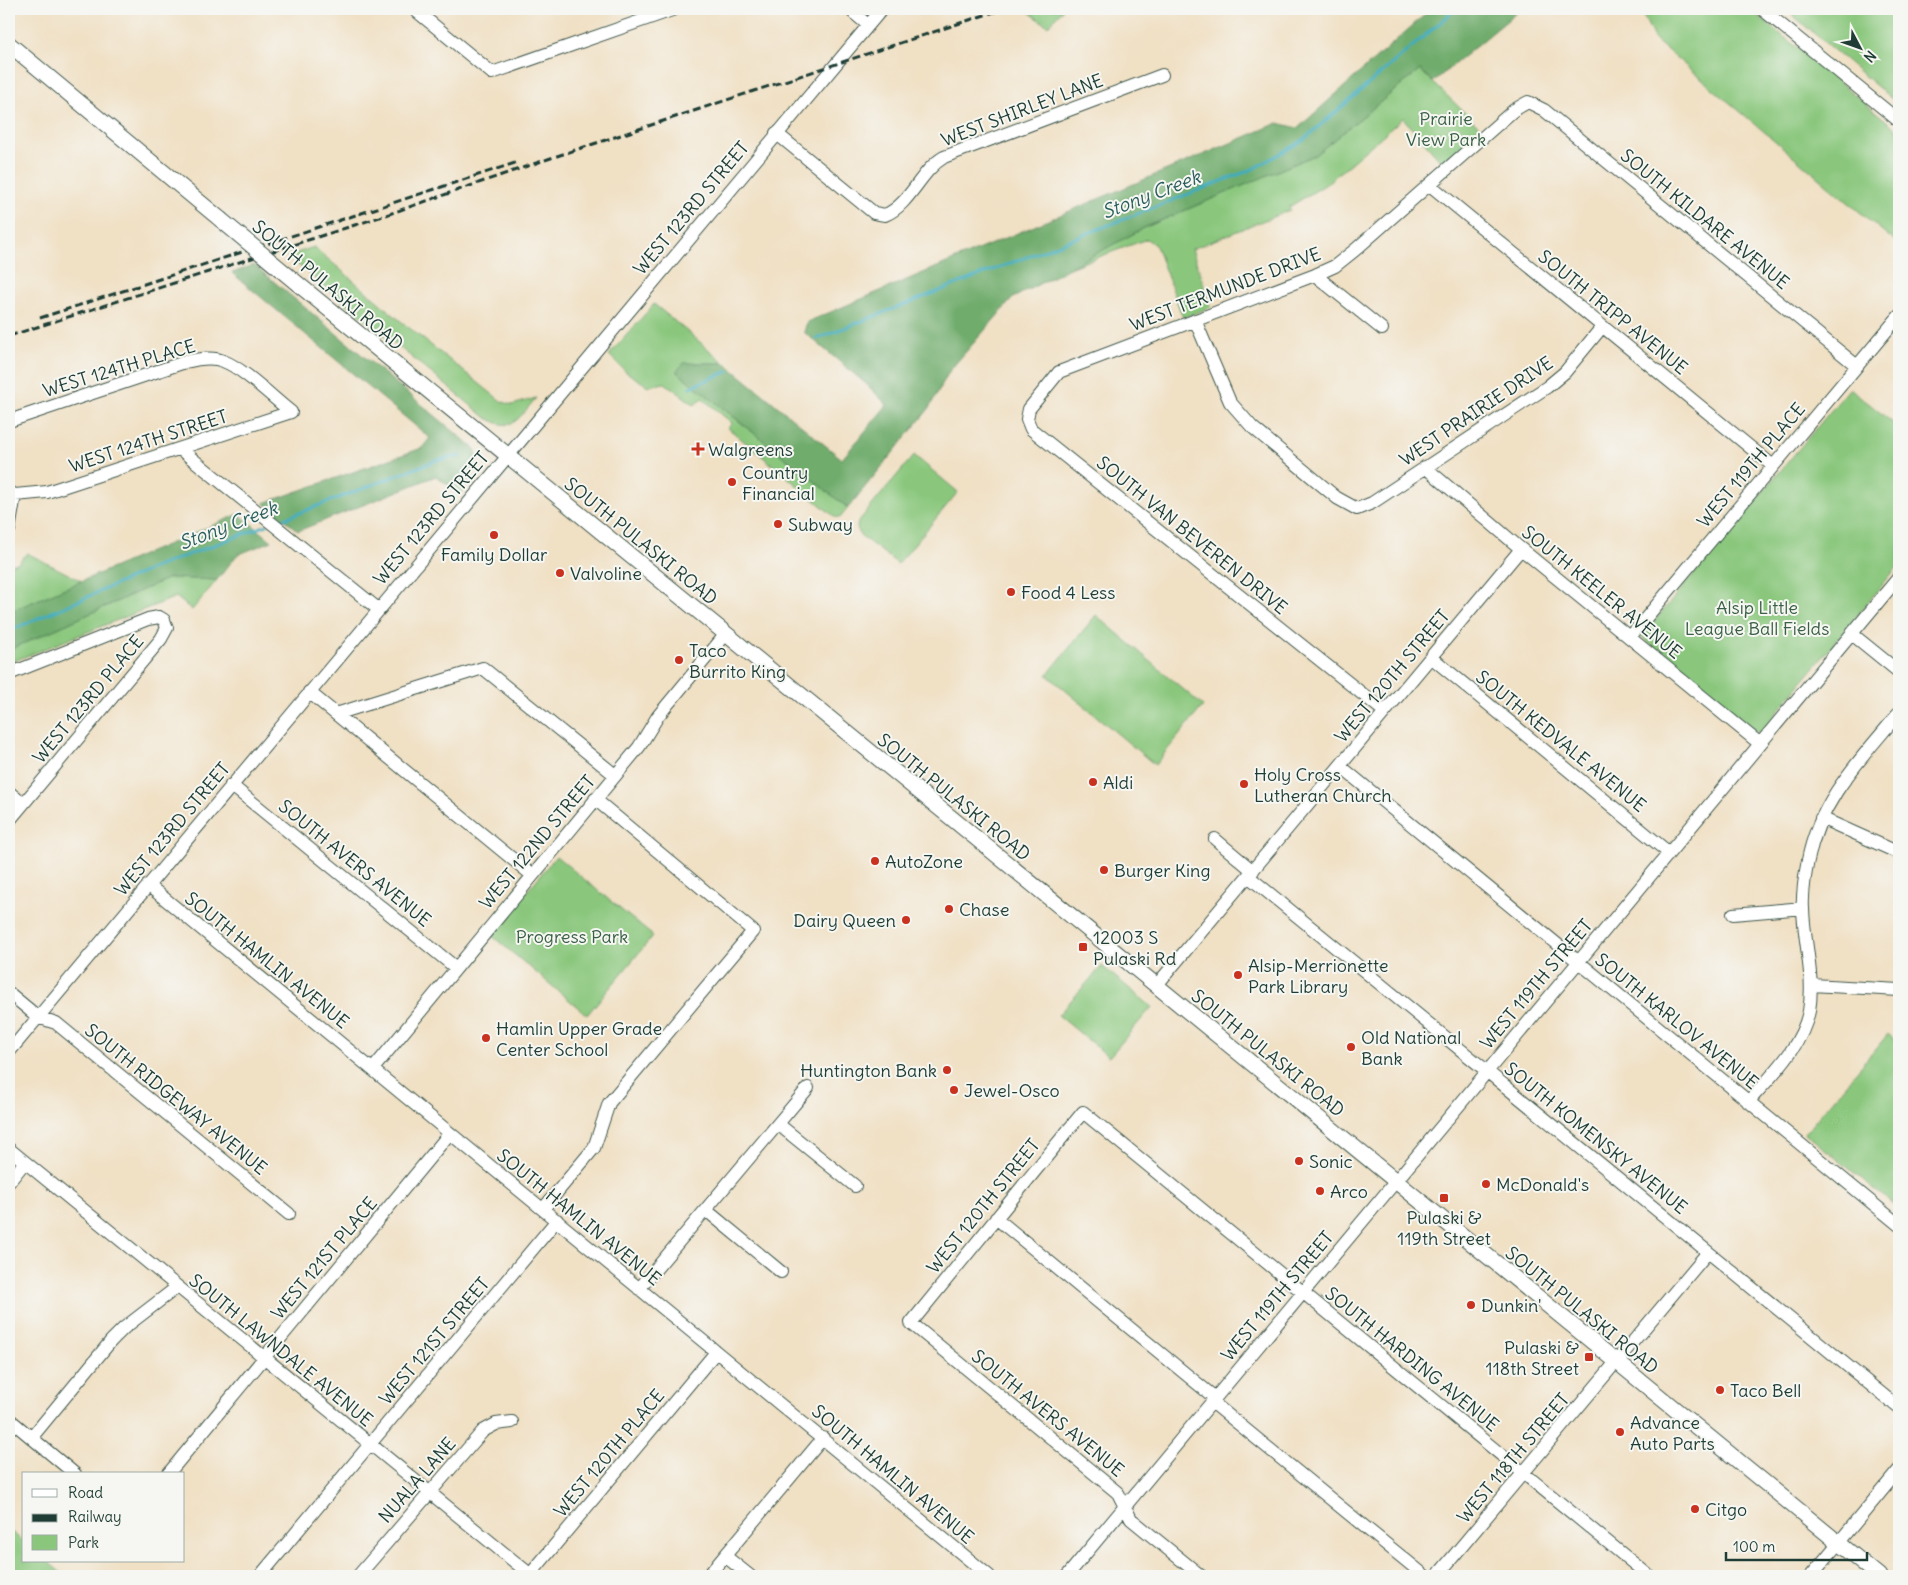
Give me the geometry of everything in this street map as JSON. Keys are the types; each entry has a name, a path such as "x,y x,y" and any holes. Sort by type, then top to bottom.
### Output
{"main road":[{"name":"SOUTH PULASKI ROAD","path":"9,44 506,456 1879,1576"}],"street":[{"path":"414,9 492,73 676,9"},
{"path":"848,9 868,25"},
{"name":"WEST 123RD STREET","path":"9,1052 378,608 882,9"},
{"path":"1762,9 1899,120"},
{"name":"WEST SHIRLEY LANE","path":"776,133 874,213 885,215 898,207 932,166 944,158 1162,75"},
{"name":"WEST TERMUNDE DRIVE","path":"1059,372 1315,275 1334,266 1430,185 1514,110 1528,102"},
{"name":"SOUTH KILDARE AVENUE","path":"1528,102 1544,110 1857,366"},
{"name":"SOUTH TRIPP AVENUE","path":"1430,185 1773,466"},
{"path":"1315,275 1382,329"},
{"name":"WEST 119TH PLACE","path":"1630,638 1899,316"},
{"name":"WEST PRAIRIE DRIVE","path":"1195,320 1230,402 1252,427 1336,498 1357,509 1372,503 1547,387 1565,372 1602,326"},
{"name":"WEST 124TH STREET","path":"12,494 47,492 291,412 234,366 222,360 212,358"},
{"name":"WEST 124TH PLACE","path":"9,421 185,362 212,358"},
{"name":"SOUTH VAN BEVEREN DRIVE","path":"1059,372 1029,409 1026,419 1031,429 1385,712"},
{"path":"180,449 378,608"},
{"name":"SOUTH KEELER AVENUE","path":"1425,467 1521,550 1759,743"},
{"path":"9,530 12,494"},
{"name":"WEST 120TH STREET","path":"1156,986 1521,550"},
{"name":"WEST 119TH STREET","path":"1067,1576 1899,577"},
{"name":"WEST 123RD PLACE","path":"9,674 148,619 159,617 164,620 167,628 160,639 9,821"},
{"path":"1852,634 1899,672"},
{"name":"WEST 122ND STREET","path":"373,1069 639,747 658,716 726,635"},
{"name":"SOUTH KEDVALE AVENUE","path":"1431,657 1669,853"},
{"path":"336,714 483,668 615,775"},
{"path":"309,692 532,875"},
{"path":"1748,1102 1795,1044 1808,1013 1812,985 1802,908 1808,859 1821,818 1836,788 1899,713"},
{"name":"SOUTH KARLOV AVENUE","path":"1340,766 1899,1225"},
{"name":"SOUTH AVERS AVENUE","path":"232,785 456,968"},
{"path":"9,792 23,804"},
{"path":"543,1209 594,1148 609,1103 753,931 595,799"},
{"path":"1821,818 1899,853"},
{"name":"SOUTH KOMENSKY AVENUE","path":"1215,839 1250,874 1486,1071 1899,1408"},
{"name":"SOUTH HAMLIN AVENUE","path":"148,885 716,1352 824,1438 989,1576"},
{"path":"1733,914 1802,908"},
{"path":"1812,985 1899,990"},
{"name":"SOUTH RIDGEWAY AVENUE","path":"9,993 38,1017 56,1024 289,1214"},
{"path":"639,1288 808,1088"},
{"name":"WEST 120TH STREET","path":"911,1323 1083,1112"},
{"name":"SOUTH HARDING AVENUE","path":"1083,1112 1649,1576"},
{"path":"778,1124 855,1186"},
{"name":"WEST 121ST PLACE","path":"170,1472 450,1133"},
{"name":"SOUTH LAWNDALE AVENUE","path":"9,1149 176,1288 530,1576"},
{"path":"9,1182 25,1162"},
{"path":"706,1210 781,1272"},
{"path":"996,1218 1425,1576"},
{"name":"WEST 121ST STREET","path":"260,1576 557,1220"},
{"name":"WEST 118TH STREET","path":"1437,1576 1708,1252"},
{"path":"32,1436 111,1340 176,1288"},
{"name":"SOUTH AVERS AVENUE","path":"911,1323 1118,1493 1131,1519 1201,1576"},
{"name":"WEST 120TH PLACE","path":"530,1576 716,1352"},
{"path":"9,1419 32,1436 73,1472"},
{"name":"NUALA LANE","path":"358,1576 483,1431 496,1424 512,1422"},
{"path":"708,1576 824,1438"},
{"path":"1810,1576 1899,1470"},
{"path":"725,1556 750,1576"}],"green space":[{"path":"1063,9 1048,26 1026,10"},
{"path":"1431,9 1521,9 1433,82 1420,70 1315,155 1146,227 1013,298 950,370 928,410 848,508 676,371 684,363 725,363 842,459 887,405 865,383 804,332 807,322 1278,123 1298,128"},
{"path":"1640,9 1750,9 1899,131 1899,245 1655,40"},
{"path":"1785,9 1899,9 1899,105"},
{"name":"Prairie View Park","path":"1420,70 1482,129 1443,163 1403,118 1325,185 1289,207 1290,210 1192,249 1211,307 1183,318 1156,246 1147,239 1069,268 1146,227 1315,155"},
{"path":"314,247 402,322 501,401 512,405 536,398 514,422 501,424 484,416 287,256"},
{"path":"254,265 475,449 478,459 472,475 448,485 436,476 298,531 264,503 422,448 430,438 232,273"},
{"path":"654,304 725,363 684,363 676,371 848,508 840,518 835,517 728,428 732,423 702,398 695,405 665,383 648,386 626,372 609,355"},
{"name":"Alsip Little League Ball Fields","path":"1850,388 1899,428 1899,565 1759,734 1641,637"},
{"path":"914,455 958,492 898,564 860,535 857,527 858,522"},
{"path":"472,475 461,495 448,485"},
{"path":"239,514 272,541 237,555 217,580 169,578 9,650 9,612"},
{"path":"27,553 82,581 9,612 9,565 18,563"},
{"path":"169,578 217,580 192,610 176,597 9,663 9,650"},
{"path":"1096,615 1203,706 1155,765 1047,675"},
{"name":"Progress Park","path":"556,856 653,936 587,1015 491,935"},
{"path":"1102,966 1152,1007 1109,1057 1058,1015"},
{"path":"1888,1034 1899,1044 1899,1209 1805,1133"},
{"path":"9,1530 22,1540 22,1562 48,1562 65,1576 9,1576"}],"waterway":[{"name":"Stony Creek","path":"816,339 1253,169 1302,141 1456,9"},
{"name":"Stony Creek","path":"690,387 729,371"},
{"name":"Stony Creek","path":"276,522 437,460 461,456"},
{"name":"Stony Creek","path":"9,631 156,567 267,525"}],"railway":[{"path":"9,336 386,215 548,159 1003,9"},
{"path":"40,318 515,163"}],"place":[{"name":"Walgreens","path":"698,449"},
{"name":"Country Financial","path":"732,482"},
{"name":"Subway","path":"778,524"},
{"name":"Family Dollar","path":"494,535"},
{"name":"Valvoline","path":"560,573"},
{"name":"Food 4 Less","path":"1011,592"},
{"name":"Taco Burrito King","path":"679,660"},
{"name":"Aldi","path":"1093,782"},
{"name":"Holy Cross Lutheran Church","path":"1244,784"},
{"name":"AutoZone","path":"875,861"},
{"name":"Burger King","path":"1104,870"},
{"name":"Chase","path":"949,909"},
{"name":"Dairy Queen","path":"906,920"},
{"name":"12003 S Pulaski Rd","path":"1083,947"},
{"name":"Alsip-Merrionette Park Library","path":"1238,975"},
{"name":"Hamlin Upper Grade Center School","path":"486,1038"},
{"name":"Old National Bank","path":"1351,1047"},
{"name":"Huntington Bank","path":"947,1070"},
{"name":"Jewel-Osco","path":"954,1090"},
{"name":"Sonic","path":"1299,1161"},
{"name":"McDonald's","path":"1486,1184"},
{"name":"Arco","path":"1320,1191"},
{"name":"Pulaski & 119th Street","path":"1444,1198"},
{"name":"Dunkin'","path":"1471,1305"},
{"name":"Pulaski & 118th Street","path":"1589,1357"},
{"name":"Taco Bell","path":"1720,1390"},
{"name":"Advance Auto Parts","path":"1620,1432"},
{"name":"Citgo","path":"1695,1509"}]}
